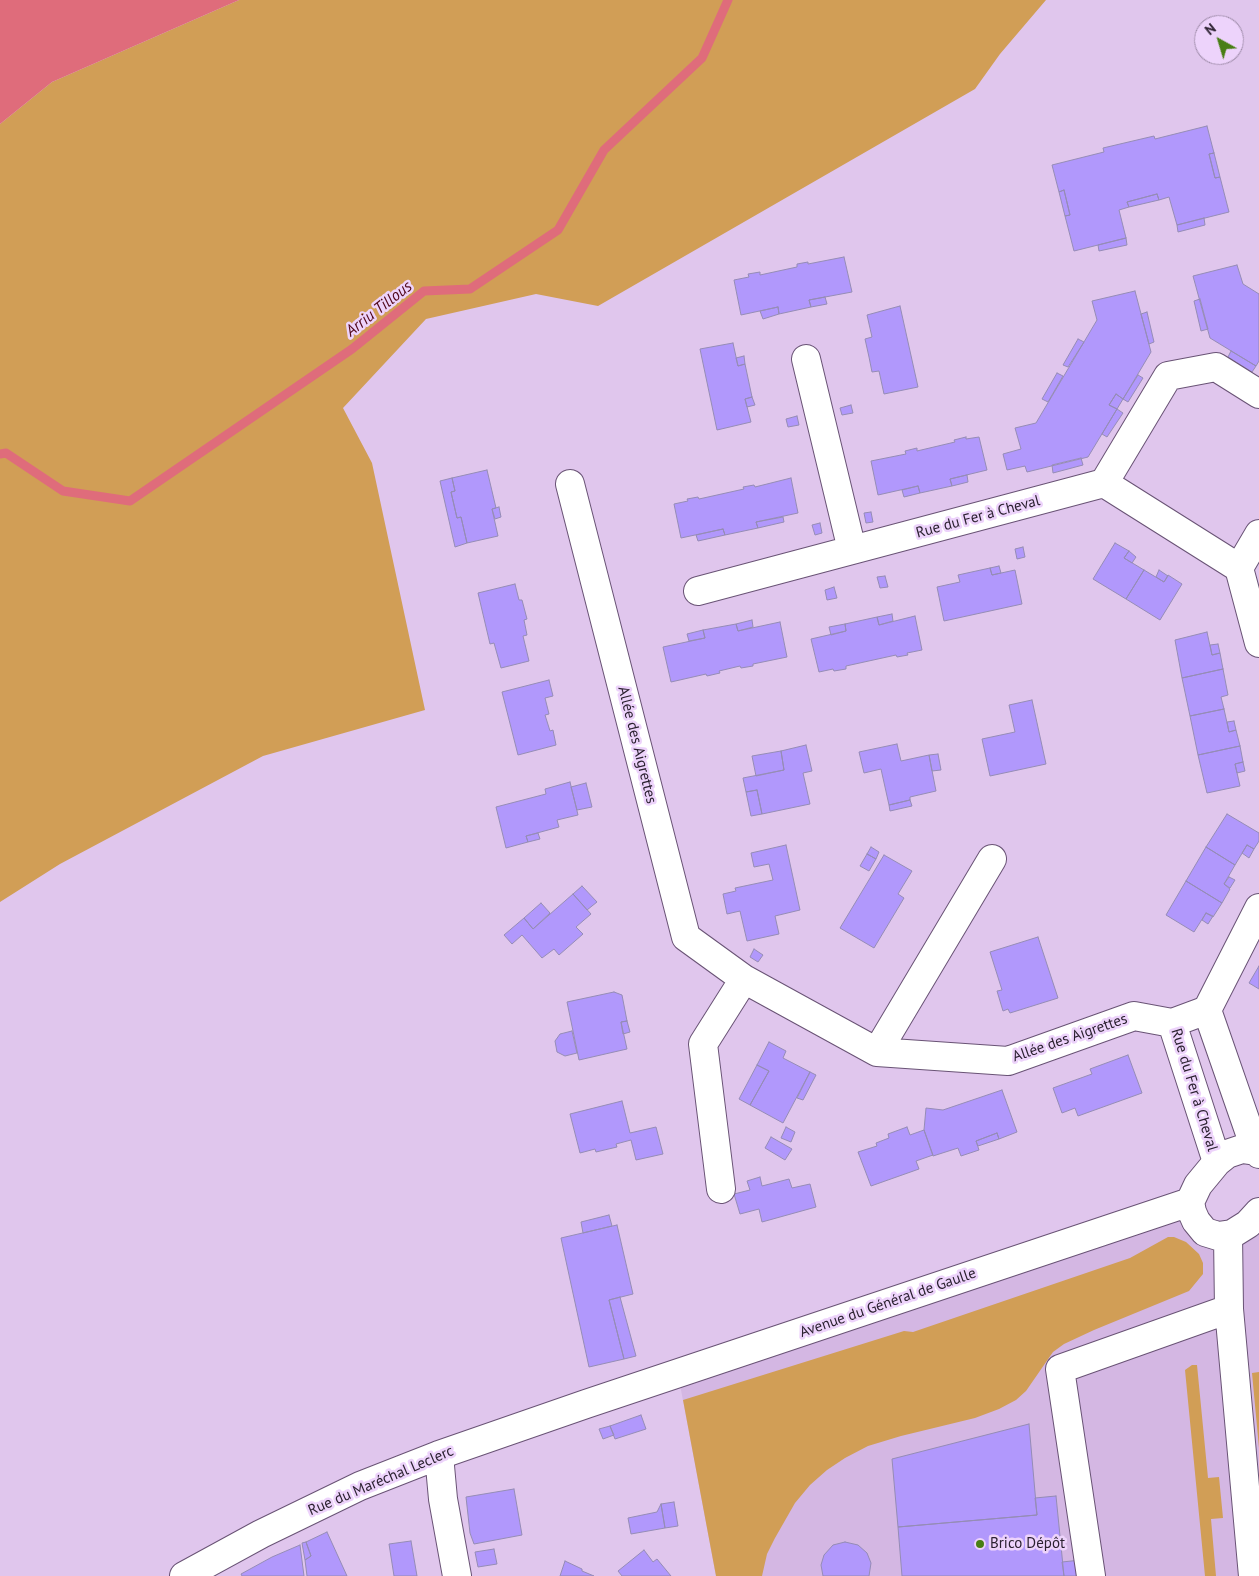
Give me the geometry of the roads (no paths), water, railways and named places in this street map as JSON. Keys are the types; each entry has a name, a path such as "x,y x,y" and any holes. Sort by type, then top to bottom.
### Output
{"street":[{"path":"806,359 852,550"},
{"path":"1259,394 1216,367 1168,376 1104,483 1239,568 1259,643"},
{"name":"Rue du Fer à Cheval","path":"698,591 1104,483"},
{"name":"Allée des Aigrettes","path":"570,484 686,937 744,979 877,1052 1008,1061 1134,1016 1172,1023"},
{"path":"1239,568 1259,534"},
{"path":"877,1052 992,859"},
{"path":"1257,1152 1207,1010 1259,908"},
{"path":"721,1189 703,1044 744,979"},
{"name":"Rue du Fer à Cheval","path":"1207,1010 1172,1023 1217,1162"},
{"path":"1257,1152 1242,1149 1227,1154 1217,1162 1198,1185 1190,1202 1196,1221 1205,1232 1218,1236 1228,1235 1248,1224 1259,1212"},
{"name":"Avenue du Général de Gaulle","path":"586,1404 1190,1202"},
{"path":"1228,1235 1228,1308 1253,1576"},
{"path":"1091,1576 1060,1369 1228,1308"},
{"name":"Rue du Maréchal Leclerc","path":"184,1576 261,1534 360,1486 439,1455 586,1404"},
{"path":"439,1455 444,1499 457,1576"}],"waterway":[{"name":"Arriu Tillous","path":"0,454 6,453 63,491 130,501 352,349 424,291 470,289 558,230 604,150 702,58 728,0"}],"place":[{"name":"Brico Dépôt","path":"980,1544"}]}
